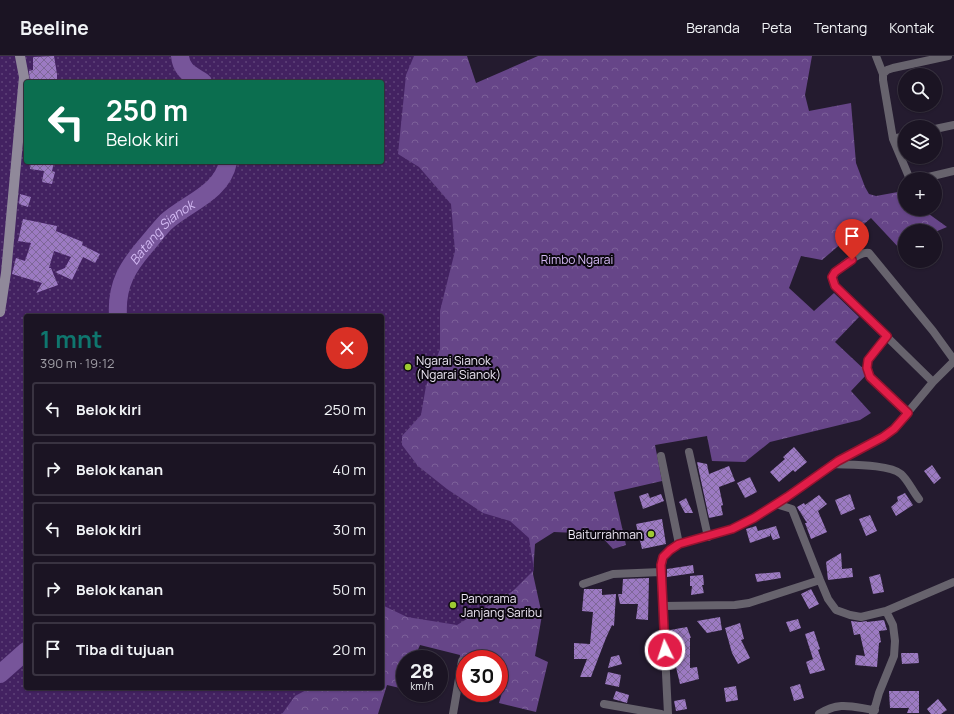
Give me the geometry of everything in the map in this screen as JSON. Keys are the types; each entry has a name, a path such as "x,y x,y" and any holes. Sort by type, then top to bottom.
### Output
{"main road":[{"path":"0,312 6,273 24,76 20,56"}],"street":[{"path":"876,56 883,74 882,80 893,139 907,172"},
{"path":"883,74 887,70 893,68 948,56"},
{"path":"942,128 954,125"},
{"path":"893,139 898,138"},
{"path":"942,174 954,171"},
{"path":"668,714 661,572 663,557 679,544 732,529 754,518 787,497 833,464 883,437 894,429 933,382 954,361 934,332 872,255 865,252 861,253 835,272 832,277 835,286 933,382"},
{"path":"887,336 868,360 867,368 870,377 908,413"},
{"path":"689,452 708,536"},
{"path":"661,456 679,544"},
{"path":"833,464 885,468 897,471 902,475 919,499"},
{"path":"787,497 828,599 836,610 861,617 886,611 954,582"},
{"path":"776,504 792,509"},
{"path":"583,584 613,574 661,572"},
{"path":"663,606 735,605 749,603 820,580"},
{"path":"819,714 834,706 842,705 874,712 879,693 894,656 895,641 893,625 886,611"},
{"path":"453,714 456,696"},
{"path":"604,704 661,714"}],"green space":[{"name":"Rimbo Ngarai","path":"280,56 467,56 476,83 538,56 812,56 805,95 809,111 851,103 856,163 869,194 876,196 898,192 898,216 932,216 947,227 942,229 942,224 898,224 898,247 871,218 822,260 801,256 789,288 814,311 834,293 859,317 835,342 868,373 851,391 871,413 860,420 770,442 745,462 712,461 707,436 655,445 662,481 614,492 626,545 613,549 599,534 554,532 535,544 533,574 542,615 535,656 548,662 536,712 499,703 508,702 508,650 456,650 456,654 448,652 448,650 440,650 420,645 418,650 396,650 396,687 387,685 378,714 146,714 153,690 384,690 384,314 382,314 382,164 384,164 384,80 374,80"}],"shaded area":[{"name":"Ngarai Sianok (Ngarai Sianok)","path":"0,56 414,56 406,75 398,154 419,167 451,204 455,251 440,311 440,349 426,386 421,415 402,436 402,445 418,466 447,489 483,513 510,521 529,538 534,570 513,591 457,625 407,617 384,606 384,314 24,314 24,690 306,690 295,696 282,714 0,714"}],"building":[{"path":"54,56 57,80 30,80 29,71 33,70 33,57"},
{"path":"31,164 54,164 52,171 55,172 52,184 42,182 44,171 30,169"},
{"path":"20,194 31,197 28,207 19,204"},
{"path":"23,219 57,226 56,231 83,242 82,245 100,254 95,263 83,257 72,280 55,272 65,268 71,257 54,251 49,268 51,268 58,285 36,293 42,283 12,274 16,258 25,261 31,243 18,241"},
{"path":"794,447 807,462 795,472 793,470 779,482 770,472 785,459 783,457"},
{"path":"697,462 707,464 709,474 729,466 735,481 719,487 723,505 721,506 723,515 709,518"},
{"path":"932,465 941,478 934,484 924,471"},
{"path":"750,477 757,492 745,498 737,483"},
{"path":"648,493 650,498 661,494 664,501 643,509 639,496"},
{"path":"905,493 913,505 896,516 891,507 898,501 897,497"},
{"path":"850,494 855,509 841,515 835,500"},
{"path":"819,495 827,504 818,511 827,532 811,539 805,523 807,523 797,507 804,503 805,505"},
{"path":"686,498 693,513 685,513 679,502"},
{"path":"870,515 877,531 866,536 859,519"},
{"name":"Baiturrahman","path":"662,519 666,544 642,549 636,524"},
{"path":"756,526 758,531 776,526 780,538 773,540 770,533 770,536 750,543 746,529"},
{"path":"841,553 842,569 852,568 853,577 828,580 826,562"},
{"path":"693,565 694,573 667,577 667,569"},
{"path":"780,572 781,578 757,582 755,574"},
{"path":"880,574 884,592 873,594 869,577"},
{"path":"703,575 704,585 702,585 704,593 691,595 692,586 690,586 690,576"},
{"path":"649,578 648,620 636,619 638,604 620,604 618,594 622,594 623,579"},
{"path":"584,589 602,589 602,595 616,594 614,626 612,625 606,638 591,677 580,677 587,659 574,659 574,643 590,644 593,612 582,611"},
{"path":"811,589 819,604 809,609 801,594"},
{"path":"720,617 722,630 707,633 697,621"},
{"path":"798,619 801,628 790,632 786,622"},
{"path":"884,620 887,630 879,631 881,642 879,643 877,667 855,665 856,655 865,656 860,634 854,635 851,621 867,622"},
{"path":"740,623 744,639 741,640 750,658 738,664 732,653 725,628"},
{"path":"687,627 691,638 690,668 697,667 699,679 680,684 675,663 672,663 672,647 676,646 670,630"},
{"path":"814,631 820,649 818,650 825,670 810,674 806,662 813,659 805,634"},
{"path":"901,653 918,653 919,663 902,664"},
{"path":"619,655 622,664 608,668 611,657"},
{"path":"608,672 621,675 619,687 605,684"},
{"path":"800,684 804,698 794,701 790,687"},
{"path":"736,686 738,700 726,702 724,688"},
{"path":"616,691 629,695 627,703 613,699"},
{"path":"889,691 919,691 919,713 907,713 909,708 890,708"},
{"path":"685,699 687,709 676,711 674,701"},
{"path":"938,699 947,710 941,714 931,714 927,709"}],"waterway":[{"name":"Batang Sianok","path":"180,56 182,65 185,69 200,80"},
{"name":"Batang Sianok","path":"118,314 121,285 129,268 166,222 211,190 219,182 227,164"},
{"name":"Batang Sianok","path":"0,674 24,653"}],"place":[{"name":"Ngarai Sianok (Ngarai Sianok)","path":"408,367"},
{"name":"Baiturrahman","path":"651,534"},
{"name":"Panorama Janjang Saribu","path":"453,605"}],"route":[{"path":"665,650 661,565 663,557 670,550 679,544 732,529 754,518 838,461 883,437 894,429 908,413 870,377 867,368 868,360 887,336 835,286 833,281 832,277 835,272 852,260"}]}
